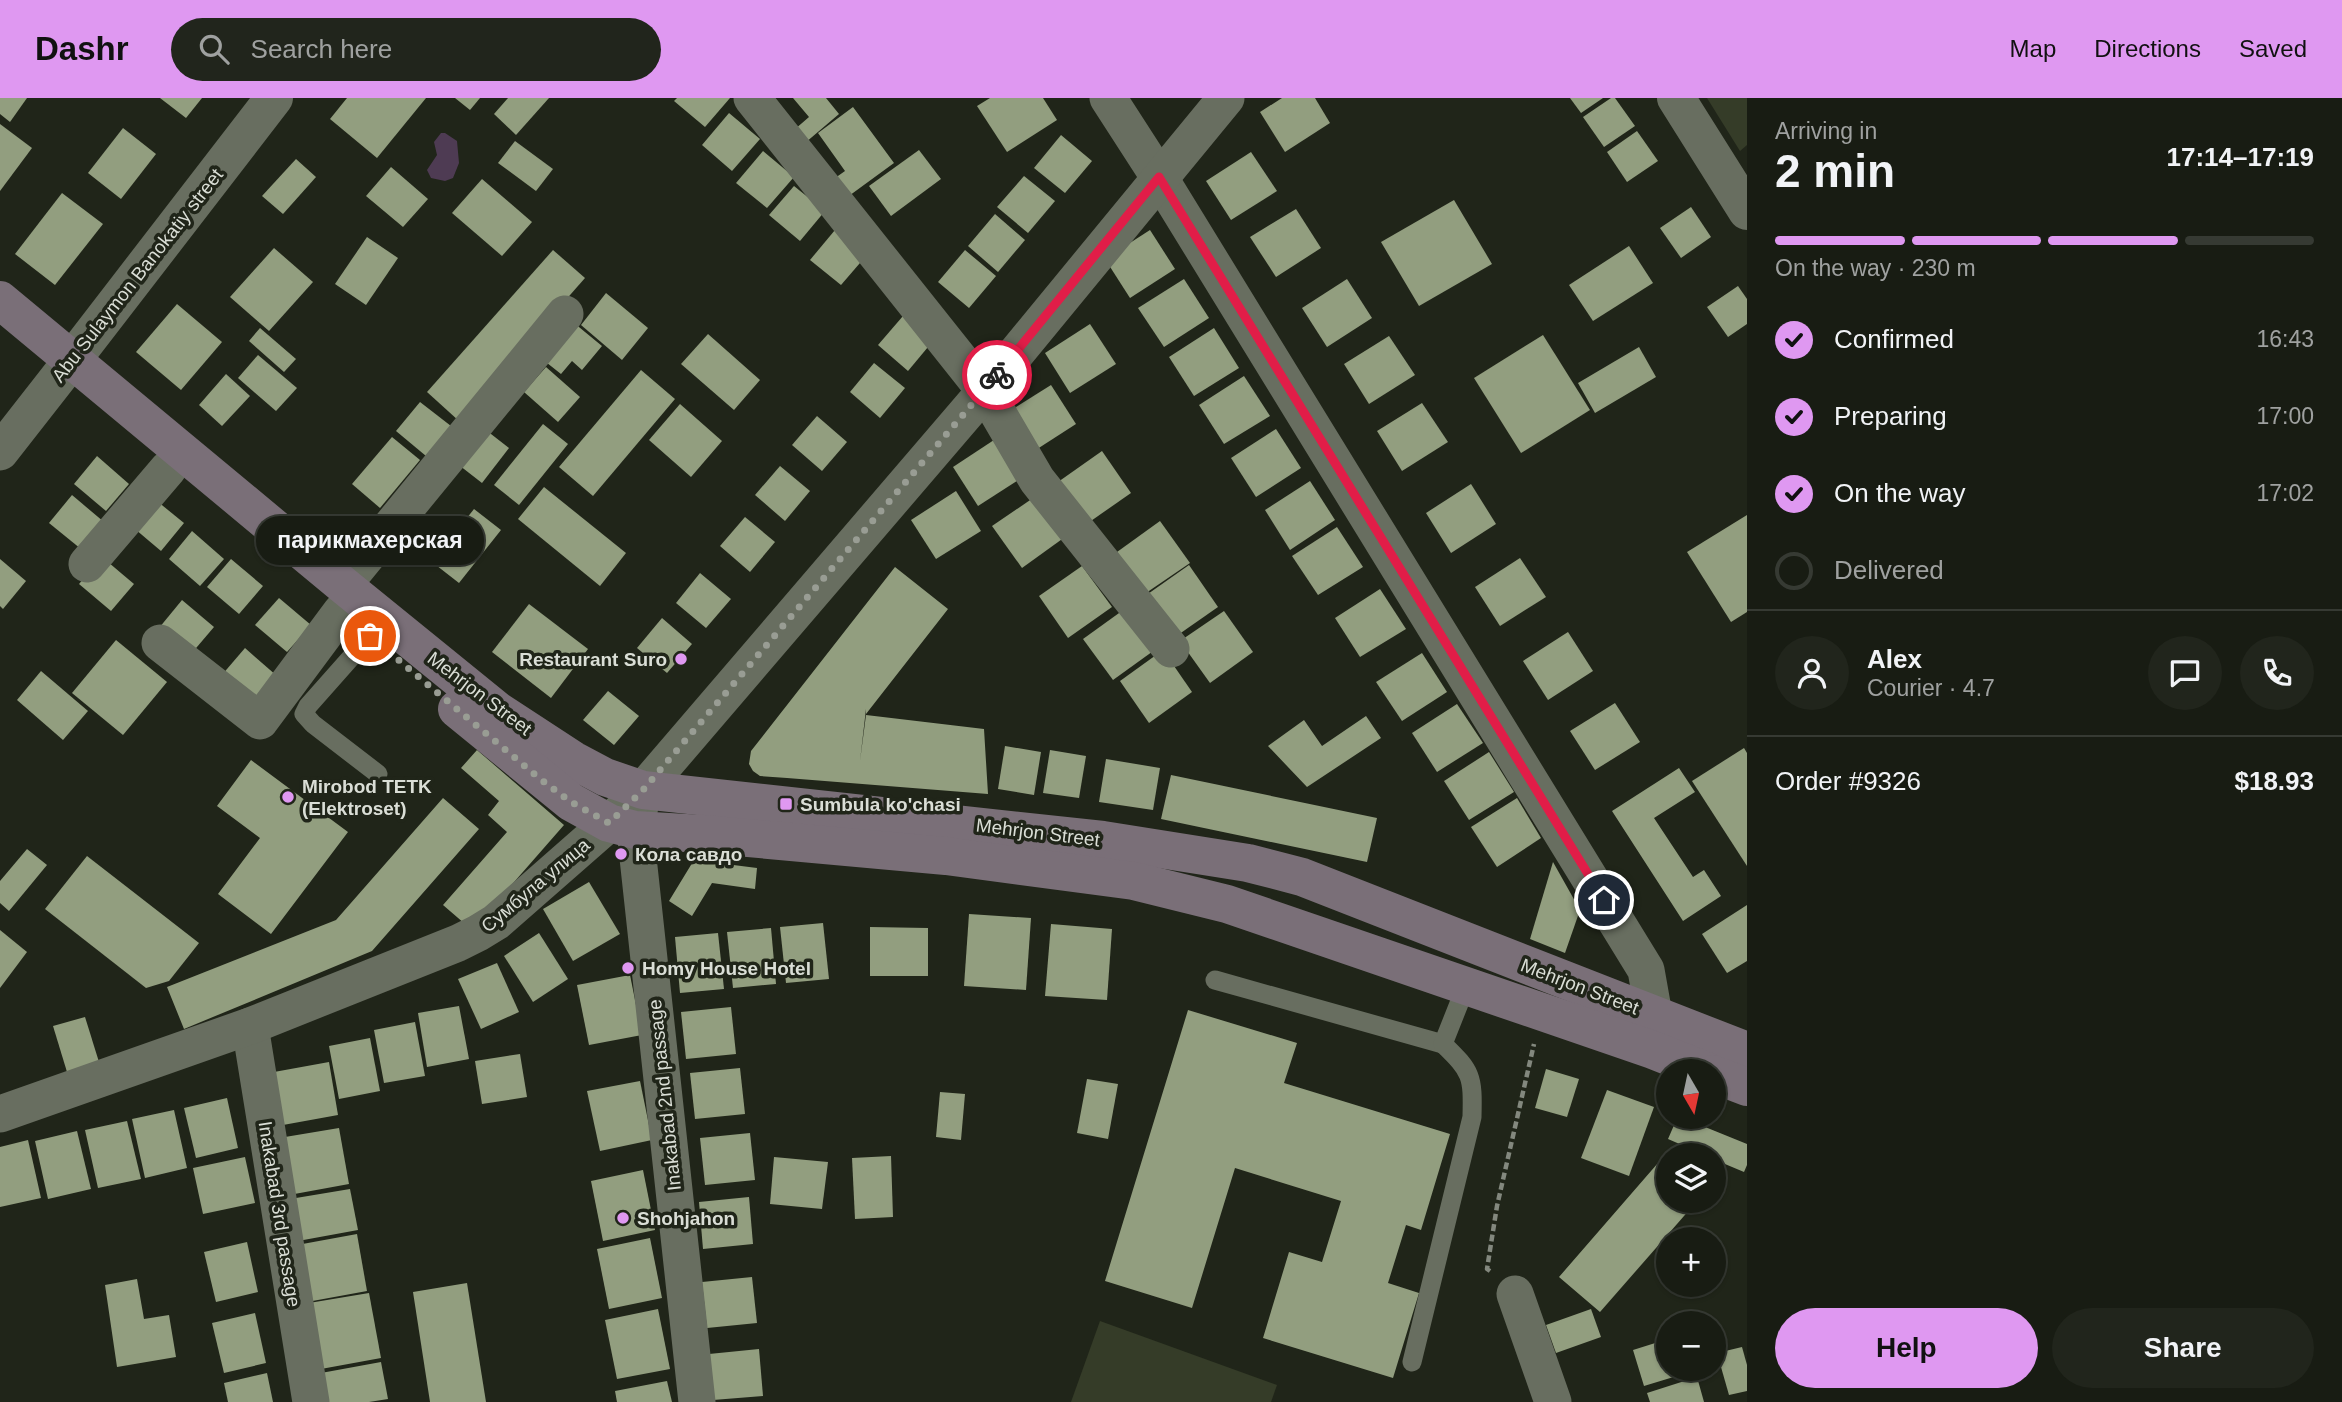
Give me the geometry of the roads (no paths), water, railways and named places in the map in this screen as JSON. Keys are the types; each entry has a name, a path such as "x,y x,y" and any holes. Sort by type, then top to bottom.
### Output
{"main road":[{"name":"Mehrjon Street","path":"0,300 65,369 168,469 351,611 573,760 606,777 643,790 1103,840 1248,863 1303,877 1653,1033 1689,1059"},
{"name":"Mehrjon Street","path":"0,331 65,369 351,611 539,778 571,802 622,827 946,856 1134,881 1227,904 1541,1013 1747,1051"},
{"path":"1726,1079 1747,1087"}],"street":[{"name":"Abu Sulaymon Banokatiy street","path":"0,452 274,98"},
{"path":"752,98 985,391 1037,480 1171,649"},
{"path":"1108,98 1646,970 1653,1033"},
{"path":"643,790 985,391 1226,98"},
{"path":"1676,98 1745,201"},
{"path":"160,643 260,721 351,611 565,313"},
{"path":"87,564 168,469"},
{"name":"Inakabad 2nd passage","path":"643,790 622,827 696,1402"},
{"name":"Сумбула улица","path":"0,1114 250,1026 458,943 496,922 622,827"},
{"name":"Inakabad 3rd passage","path":"250,1026 311,1402"},
{"path":"1515,1294 1553,1402"}],"lane":[{"path":"351,611 304,714 313,724 379,774"},
{"path":"1215,980 1443,1044 1467,1067 1472,1093 1472,1116 1412,1362"},
{"path":"1443,1044 1466,986"}],"place":[{"name":"парикмахерская","path":"370,636"},
{"name":"Restaurant Suro","path":"681,659"},
{"name":"Mirobod TETK (Elektroset)","path":"288,797"},
{"name":"Sumbula ko'chasi","path":"786,804"},
{"name":"Кола савдо","path":"621,854"},
{"name":"Homy House Hotel","path":"628,968"},
{"name":"Shohjahon","path":"623,1218"}]}
